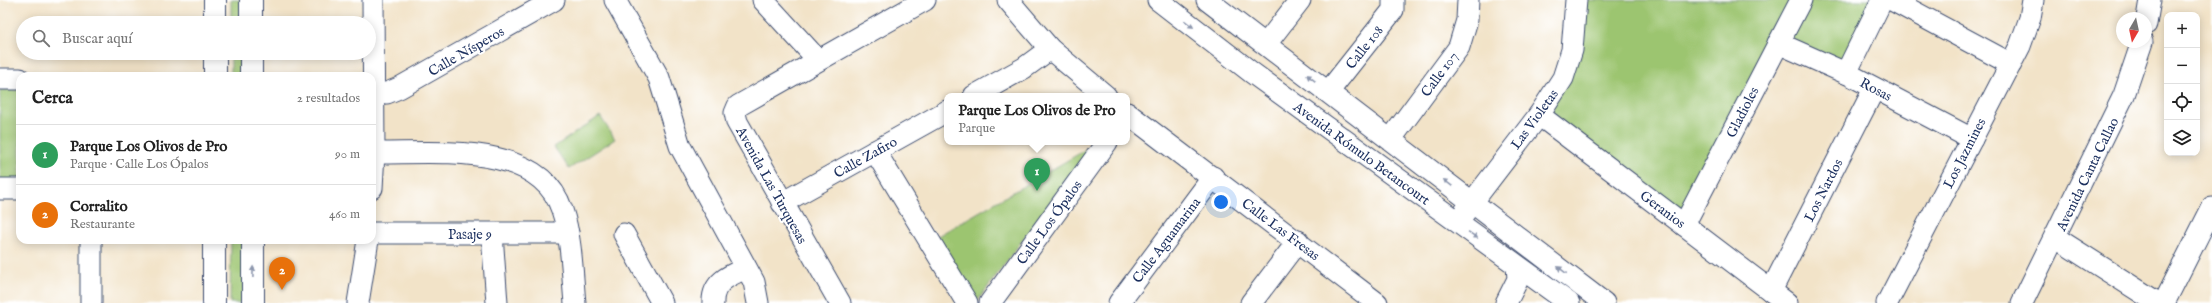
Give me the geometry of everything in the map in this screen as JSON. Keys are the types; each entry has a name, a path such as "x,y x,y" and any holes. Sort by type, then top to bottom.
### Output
{"main road":[{"path":"215,0 215,16"},
{"path":"251,0 251,16"},
{"path":"215,60 215,72"},
{"path":"251,60 251,72"},
{"path":"214,244 214,303"},
{"path":"253,244 253,303"}],"street":[{"path":"373,0 373,16"},
{"name":"Calle Nísperos","path":"376,93 387,93 399,88 554,0"},
{"path":"615,0 659,78 680,146 754,282 758,303"},
{"path":"763,0 818,60"},
{"name":"Avenida Las Turquesas","path":"840,303 737,122 735,113 738,106 925,0"},
{"path":"1008,0 1050,49 1102,93"},
{"name":"Avenida Rómulo Betancourt","path":"1158,0 1251,72 1455,222 1569,303"},
{"name":"Avenida Rómulo Betancourt","path":"1207,0 1474,202 1590,299"},
{"path":"1266,44 1300,0"},
{"name":"Calle 108","path":"1329,91 1393,10 1393,0"},
{"name":"Calle 107","path":"1391,139 1459,47 1467,20 1468,0"},
{"name":"Las Violetas","path":"1455,222 1474,202 1539,115 1563,78 1572,50 1576,0"},
{"name":"Gladioles","path":"1684,225 1801,0"},
{"path":"1846,73 1882,0"},
{"path":"1892,0 2011,64"},
{"name":"Los Jazmines","path":"1887,303 2011,64 2030,18 2033,0"},
{"path":"2148,12 2150,0"},
{"name":"Rosas","path":"1778,43 1846,73 1972,139"},
{"name":"Avenida Canta Callao","path":"2022,303 2056,238 2124,95 2140,48"},
{"path":"979,93 1024,68 1050,49"},
{"path":"374,60 374,72"},
{"path":"0,79 16,79"},
{"name":"Los Nardos","path":"1779,297 1874,89"},
{"name":"Calle Zafiro","path":"782,203 944,113"},
{"name":"Geranios","path":"1539,115 1779,297"},
{"name":"Calle Las Fresas","path":"1130,116 1298,241 1377,303"},
{"name":"Calle Los Ópalos","path":"990,303 1105,145"},
{"path":"876,151 967,303"},
{"path":"376,153 474,155 509,161 524,166 550,188 562,209 568,234 575,303"},
{"name":"Calle Aguamarina","path":"1119,303 1213,177"},
{"path":"0,189 16,189"},
{"path":"2164,303 2212,208"},
{"name":"Pasaje 9","path":"376,233 568,234"},
{"path":"492,234 497,303"},
{"path":"624,234 662,303"},
{"path":"2056,238 2158,303"},
{"path":"1251,303 1298,241"},
{"path":"91,244 91,303"},
{"path":"358,303 367,244"},
{"path":"1506,303 1518,279 1517,266"},
{"path":"713,303 713,296 719,282 746,268"}],"green space":[{"path":"231,0 246,0 246,16 231,16"},
{"path":"1581,0 1794,0 1682,216 1548,113"},
{"path":"1809,0 1877,0 1845,63 1789,39"},
{"path":"231,60 246,60 246,72 231,72"},
{"path":"0,90 16,90 16,183 0,183"},
{"path":"600,116 615,139 569,169 554,147"},
{"path":"1092,146 976,303 936,237"},
{"path":"231,244 245,244 244,303 230,303"}],"place":[{"name":"Parque Los Olivos de Pro","path":"1037,191"},
{"name":"Corralito","path":"282,290"}]}
